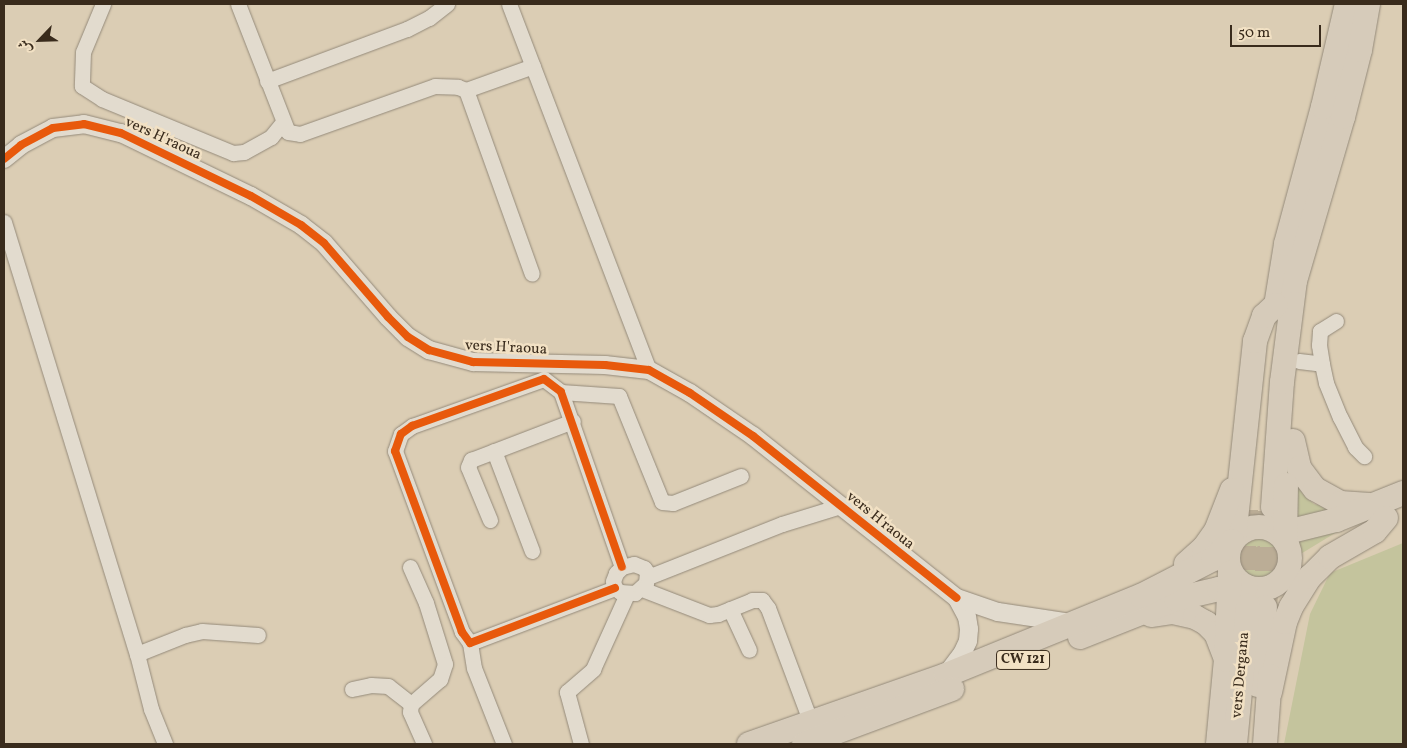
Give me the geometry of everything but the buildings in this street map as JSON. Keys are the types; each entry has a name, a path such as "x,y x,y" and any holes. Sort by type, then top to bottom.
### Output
{"highway":[{"path":"1347,4 1286,244 1276,305 1265,507 1295,281 1343,117 1360,50 1368,4"},
{"path":"1265,744 1282,578 1290,558 1283,536 1288,463 1310,362 1305,312 1302,296 1295,281"},
{"path":"1252,744 1244,591 1228,561 1233,540 1255,341 1264,316 1276,305"},
{"path":"1293,441 1294,454 1302,474 1316,490 1327,497 1353,505 1390,511"},
{"path":"1170,580 1204,548 1216,531 1242,460"},
{"path":"1270,692 1285,622 1310,577 1330,557 1375,531 1403,493"},
{"path":"749,744 807,734 1141,596 1213,559 1249,528 1260,526 1270,528 1283,536 1336,520 1390,511"},
{"path":"1244,591 1262,589 1282,578 1310,555 1390,511"},
{"path":"1218,744 1226,660 1244,591"},
{"name":"CW 121","path":"807,734 914,704 1176,599 1244,591"},
{"name":"vers Dergana","path":"1235,744 1244,591"},
{"path":"1132,618 1173,612 1194,617 1206,623 1216,633 1226,660"}],"street":[{"path":"103,4 83,52 82,86 102,99 233,153 244,152 272,137 283,122"},
{"path":"238,4 288,132 300,134 435,86 458,87 466,90 533,66"},
{"path":"267,80 407,29 429,18 446,4"},
{"path":"509,4 649,370"},
{"path":"466,90 532,274"},
{"name":"vers H'raoua","path":"4,160 21,145 53,128 84,124 121,133 251,196 300,225 324,243 388,317 408,337 429,350 473,362 605,365 649,370 690,393 753,436 957,598"},
{"path":"4,222 137,654 151,709 165,744"},
{"path":"1336,321 1320,331 1319,345 1310,362 1355,447 1364,456"},
{"path":"504,744 474,668 470,642 462,632 395,451 401,434 412,426 544,380 561,392 618,396 662,502 673,503 741,476"},
{"path":"561,392 573,421 622,567"},
{"path":"490,520 468,467 471,460 573,421"},
{"path":"494,450 532,551"},
{"path":"470,642 645,583 782,524 840,506"},
{"path":"621,591 614,580 616,573 622,567 634,564 640,565 644,568 645,583"},
{"path":"410,567 426,603 445,664 440,679 411,704 410,712 424,744"},
{"path":"645,583 709,615 718,614 752,600 762,600 765,603 807,734"},
{"path":"581,744 567,692 593,669 621,591"},
{"path":"957,598 998,612 1072,623"},
{"path":"946,675 962,654 968,641 968,617 957,598"},
{"path":"730,609 749,650"},
{"path":"137,654 185,635 202,631 258,635"},
{"path":"352,689 371,685 388,686 411,704"}],"green space":[{"path":"1296,480 1303,494 1314,504 1342,510 1294,522"},
{"path":"1350,524 1299,555 1294,538"},
{"path":"1259,535 1272,539 1278,545 1282,558 1278,571 1272,577 1259,581 1246,577 1240,571 1236,558 1240,545 1246,539"},
{"path":"1403,543 1403,744 1284,744 1310,614 1330,573"}],"tunnel":[{"path":"1248,606 1257,506"},
{"path":"1265,607 1271,526"}],"cycle path":[{"path":"4,159 21,145 53,128 84,124 121,133 251,196 301,225 324,243 388,317 408,337 429,350 473,362 605,365 649,370 690,393 753,436 957,598"},
{"path":"615,588 470,643 462,632 395,451 401,434 412,426 544,379 561,392 622,567"}]}
